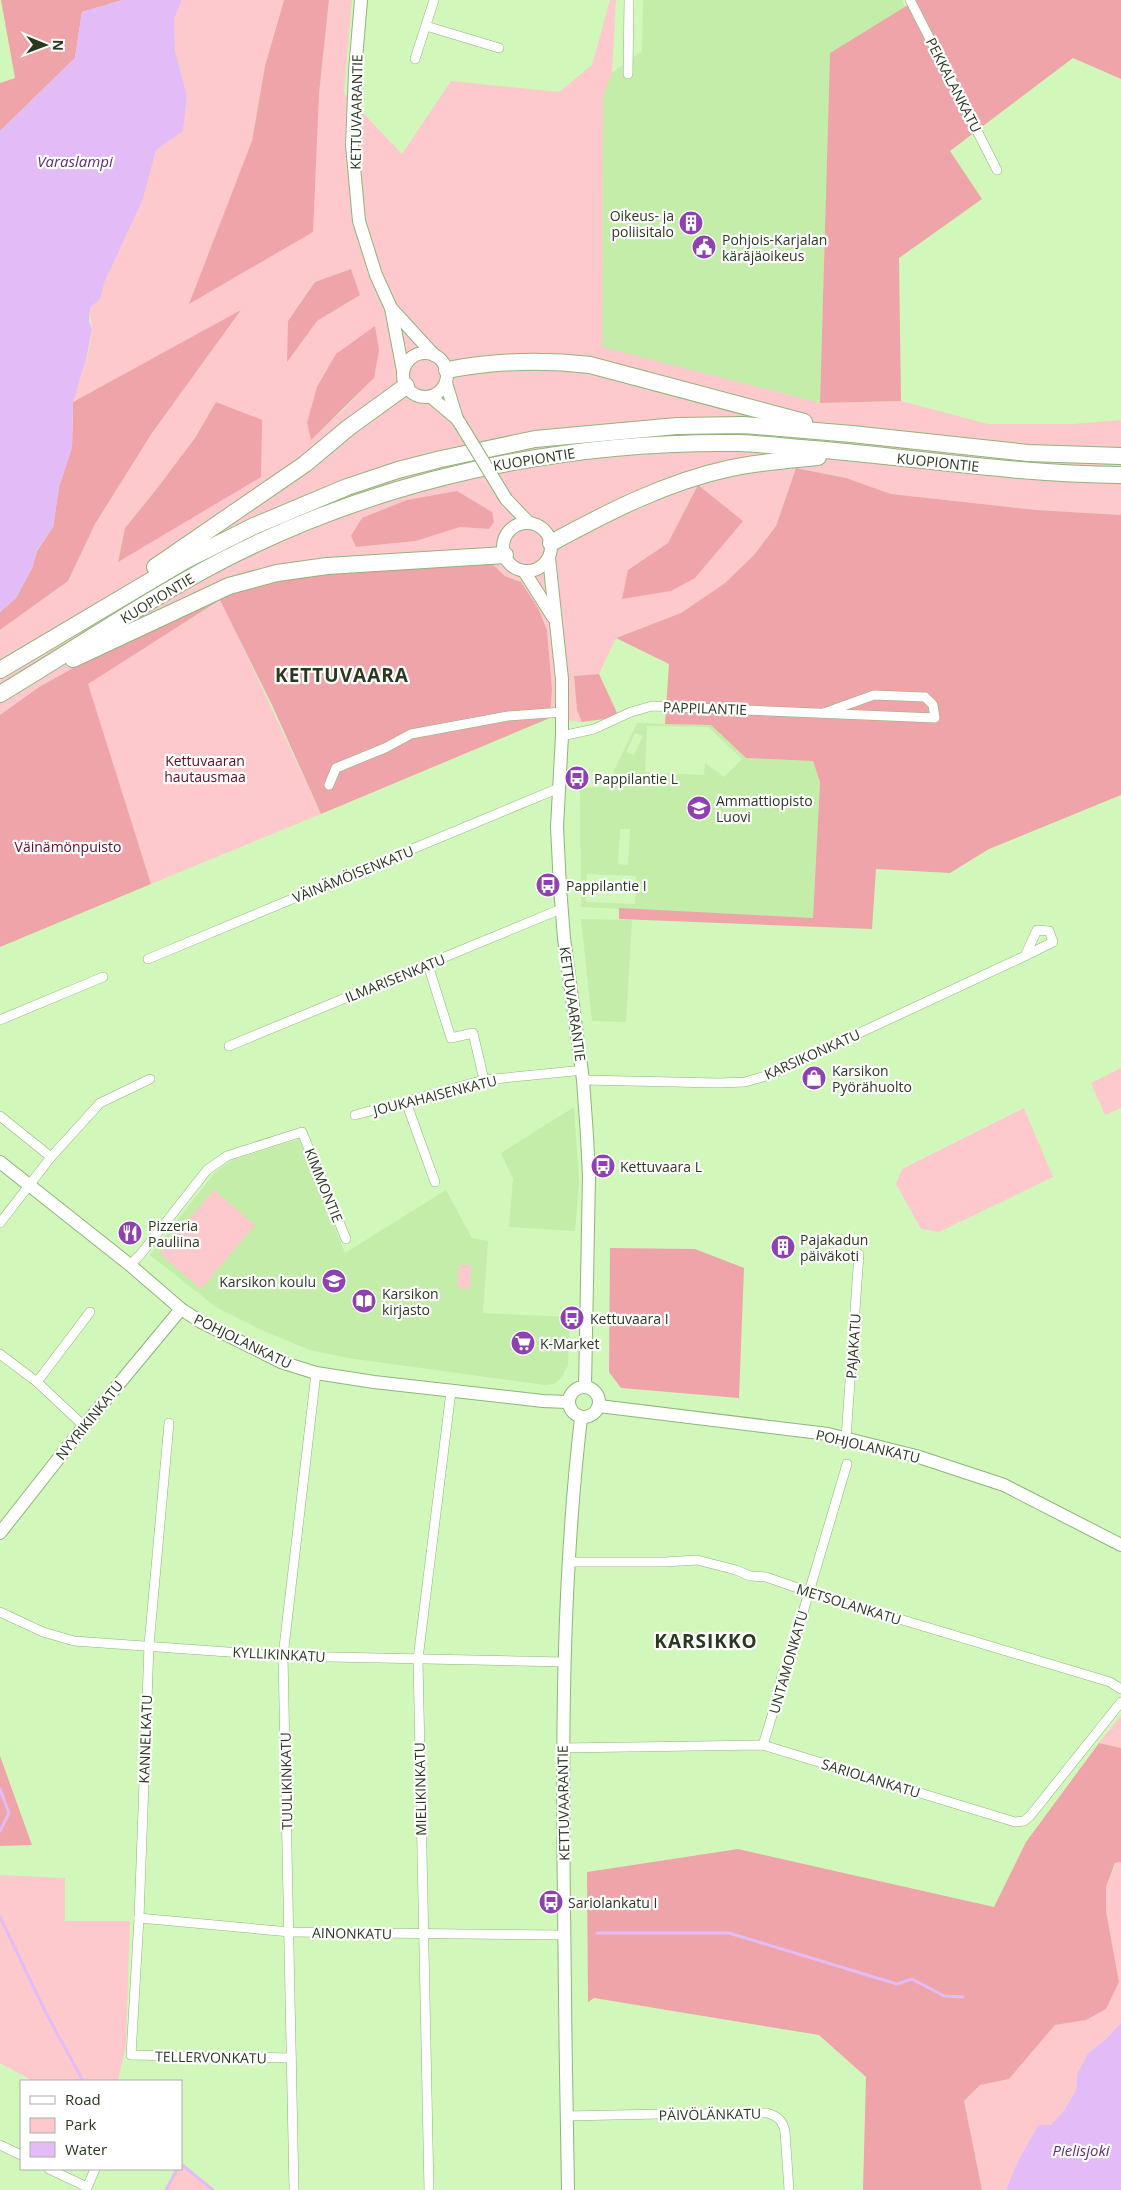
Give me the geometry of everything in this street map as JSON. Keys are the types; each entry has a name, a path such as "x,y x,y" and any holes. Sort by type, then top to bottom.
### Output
{"highway":[{"path":"446,376 492,362 527,360 590,365 852,434"},
{"path":"63,632 305,464 405,379"},
{"name":"KUOPIONTIE","path":"0,670 184,561 254,526 347,487 441,459 535,439 676,426 744,425 852,434 1028,453 1121,456"},
{"name":"KUOPIONTIE","path":"0,694 192,576 226,558 354,504 403,487 445,476 538,457 677,444 741,443 850,452 1027,472 1121,475"},
{"path":"550,550 613,510 666,487 730,468 850,452"},
{"path":"29,677 93,651 146,623 229,586 277,573 327,566 505,555"}],"street":[{"name":"KETTUVAARANTIE","path":"361,0 352,145 359,221 376,275 391,308 405,379"},
{"path":"415,59 434,0"},
{"path":"628,74 630,0"},
{"name":"PEKKALANKATU","path":"910,0 997,170"},
{"path":"426,26 499,48"},
{"name":"KETTUVAARANTIE","path":"391,308 434,354"},
{"path":"446,376 437,394 431,397 417,396 405,379 406,365 414,356 421,353 434,354 440,358 446,376 459,422 506,499 529,523 543,529 550,550 539,568 524,571 512,566 505,555 504,542 510,530 506,499"},
{"path":"431,397 459,422"},
{"path":"510,530 529,523"},
{"name":"KETTUVAARANTIE","path":"550,550 561,668 563,712 558,860 561,909 589,1176 585,1387"},
{"name":"KETTUVAARANTIE","path":"524,571 556,621"},
{"name":"PAPPILANTIE","path":"562,736 594,729 631,712 652,706 935,718 933,705 925,697 874,694 824,713"},
{"path":"328,785 336,768 384,748 411,734 508,716 563,712"},
{"name":"VÄINÄMÖISENKATU","path":"148,959 559,788"},
{"name":"ILMARISENKATU","path":"229,1046 561,909"},
{"name":"KARSIKONKATU","path":"578,1075 719,1083 745,1082 769,1074 1025,956"},
{"path":"428,965 451,1038 473,1033 484,1080"},
{"path":"0,1020 103,977"},
{"name":"JOUKAHAISENKATU","path":"355,1115 484,1080 578,1075"},
{"path":"0,1223 51,1157 100,1103 150,1079"},
{"path":"406,1102 435,1182"},
{"path":"0,1116 51,1157"},
{"name":"KIMMONTIE","path":"130,1265 207,1170 226,1156 302,1132 346,1239"},
{"name":"POHJOLANKATU","path":"0,1162 130,1265 181,1309 202,1322 281,1362 316,1373 543,1402 568,1402"},
{"name":"PAJAKATU","path":"846,1438 859,1254"},
{"name":"NYYRIKINKATU","path":"0,1533 84,1426 181,1309"},
{"path":"37,1382 90,1312"},
{"path":"0,1354 37,1382 84,1426"},
{"name":"TUULIKINKATU","path":"294,2190 283,1656 316,1373"},
{"path":"585,1387 596,1393 598,1406 590,1416 581,1418 572,1412 568,1402 573,1391 585,1387"},
{"name":"MIELIKINKATU","path":"429,2190 422,1934 418,1659 451,1391"},
{"name":"POHJOLANKATU","path":"598,1406 846,1438 916,1456 1004,1485 1121,1545"},
{"name":"KETTUVAARANTIE","path":"568,2190 562,1748 564,1662 576,1462 581,1418"},
{"name":"KANNELKATU","path":"131,2055 140,1918 148,1645 169,1424"},
{"name":"UNTAMONKATU","path":"763,1745 778,1696 782,1675 792,1654 847,1464"},
{"name":"METSOLANKATU","path":"570,1562 697,1560 736,1570 750,1576 766,1577 809,1592 1110,1682 1121,1689"},
{"name":"KYLLIKINKATU","path":"0,1612 43,1632 74,1641 283,1656 564,1662"},
{"name":"SARIOLANKATU","path":"562,1748 763,1745 1015,1822 1024,1821 1030,1816 1121,1702"},
{"name":"AINONKATU","path":"140,1918 290,1932 564,1935"},
{"name":"TELLERVONKATU","path":"131,2055 291,2058"},
{"name":"PÄIVÖLÄNKATU","path":"566,2116 661,2114 669,2112 686,2114 767,2113 774,2115 783,2124 785,2132 789,2190"},
{"path":"0,2145 20,2155"},
{"path":"51,2170 87,2189 95,2170"}],"shaded area":[{"path":"643,0 902,0 905,7 830,53 820,403 602,347 603,96 612,73 642,51"},
{"name":"Ammattiopisto Luovi","path":"637,723 711,725 746,758 813,761 820,782 813,918 581,907 580,788 606,787","holes":["647,726 708,727 742,759 724,777 705,763 704,775 645,772","635,733 643,736 634,755 626,752","620,829 630,829 628,865 618,864","587,874 636,876 635,904 586,902"]},
{"path":"581,919 632,920 626,1022 592,1021"},
{"path":"574,1107 579,1182 575,1231 509,1227 513,1179 501,1153"},
{"name":"Karsikon koulu","path":"299,1139 345,1253 446,1190 472,1238 488,1241 483,1313 570,1317 568,1365 562,1377 554,1384 544,1385 348,1358 310,1350 266,1332 216,1307 150,1255 213,1175 224,1165 233,1160"}],"green space":[{"path":"1,0 123,0 82,12 75,58 0,131 0,83 15,78"},
{"path":"182,0 284,0 265,66 252,141 319,94 329,0 352,0 344,93 402,154 451,81 559,92 592,65 610,0 616,0 612,73 603,96 602,347 820,403 901,401 988,424 1072,424 1121,420 1121,515 1037,510 891,494 846,478 796,468 776,526 754,555 725,583 681,613 616,638 599,674 574,676 577,710 582,722 550,718 552,689 547,630 538,608 521,582 505,576 489,561 230,590 95,656 39,687 0,715 0,630 68,581 95,524 152,433 240,311 73,402 91,341 90,308 100,299 105,281 143,199 156,150 183,131 187,96 175,51 174,19","holes":["351,270 360,295 317,321 288,321 315,282","374,378 311,439 307,423","216,402 261,476 118,561 125,528 195,438","698,485 671,591 628,570 668,543","494,522 489,529 460,527 416,541 357,547 351,536"]},
{"path":"284,0 329,0 319,94 313,232 189,304 252,141 265,66"},
{"path":"916,0 1121,0 1121,79 1073,58 950,151 982,199 899,258 901,401 820,403 830,53"},
{"path":"351,269 360,295 317,321 287,362 288,321 315,282"},
{"path":"241,310 152,433 95,524 68,581 0,630 0,612 16,598 32,568 37,551 53,527 59,487 72,447 73,402"},
{"path":"375,326 379,350 374,378 311,440 307,423 317,387 336,354"},
{"path":"216,402 262,420 261,477 118,562 125,528 195,438"},
{"path":"796,468 846,478 891,494 1037,510 1121,515 1121,795 989,849 950,873 876,869 872,929 619,919 619,908 813,918 820,782 813,761 746,758 711,725 665,724 669,664 616,638 681,613 725,583 754,555 776,526"},
{"path":"698,485 743,521 695,578 671,591 622,599 628,570 668,543"},
{"path":"457,491 492,512 494,522 489,529 460,527 416,541 356,547 351,536 362,518 407,500"},
{"name":"Väinämönpuisto","path":"489,561 505,576 521,582 538,608 547,630 552,689 550,718 321,814 272,705 220,600 88,684 151,884 0,947 0,715 39,687 95,656 230,590 280,577"},
{"name":"Kettuvaaran hautausmaa","path":"221,600 321,814 151,884 87,684"},
{"path":"599,674 619,717 582,722 577,710 574,676"},
{"path":"1121,1068 1121,1108 1105,1115 1091,1083"},
{"path":"1024,1108 1053,1177 939,1232 921,1229 896,1184 902,1169"},
{"path":"214,1190 255,1225 201,1289 160,1254"},
{"path":"610,1248 695,1249 744,1268 739,1398 621,1388 609,1372"},
{"path":"459,1265 471,1265 470,1289 458,1288"},
{"path":"1121,1715 1121,1748 1099,1743"},
{"path":"1099,1743 1121,1748 1121,1862 1115,1863 1106,1887 1106,1911 1119,1982 1106,2009 1086,2020 1055,2025 1009,2079 980,2085 964,2101 982,2190 863,2190 866,2077 819,2035 594,1998 588,2002 587,1872 738,1849 994,1907 1026,1842"},
{"path":"0,1756 32,1845 0,1846"},
{"path":"1121,1862 1121,2023 1105,2040 1088,2053 1077,2074 1076,2090 1065,2109 1051,2125 1038,2125 1016,2165 1006,2190 982,2190 964,2101 980,2085 1009,2079 1055,2025 1085,2020 1119,1982 1106,1911 1106,1887 1116,1863"},
{"path":"0,1875 65,1878 65,1921 130,1921 126,2045 118,2080 31,2080 0,2063"},
{"path":"182,2165 213,2190 166,2190 176,2170 182,2170"}],"water":[{"name":"Varaslampi","path":"123,0 182,0 174,19 175,51 187,96 183,131 156,150 143,199 105,281 100,299 90,308 89,321 92,329 86,360 73,402 72,447 59,487 53,527 37,550 32,568 16,598 0,612 0,131 75,58 82,12"},
{"name":"Pielisjoki","path":"1121,2023 1121,2190 1006,2190 1016,2165 1038,2125 1051,2125 1065,2109 1076,2090 1077,2074 1088,2053 1105,2040"}],"waterway":[{"path":"0,1789 9,1813 0,1831"},
{"path":"0,1917 45,2011 82,2080"},
{"path":"597,1933 729,1933 897,1984 912,1979 944,1996 963,1997"},
{"path":"182,2165 213,2190"},
{"path":"166,2190 176,2170"}],"place":[{"name":"Oikeus- ja poliisitalo","path":"691,223"},
{"name":"Pohjois-Karjalan käräjäoikeus","path":"704,247"},
{"name":"Pappilantie L","path":"577,778"},
{"name":"Ammattiopisto Luovi","path":"699,808"},
{"name":"Pappilantie I","path":"548,885"},
{"name":"Karsikon Pyörähuolto","path":"814,1078"},
{"name":"Kettuvaara L","path":"603,1166"},
{"name":"Pizzeria Pauliina","path":"130,1233"},
{"name":"Pajakadun päiväkoti","path":"783,1247"},
{"name":"Karsikon koulu","path":"334,1281"},
{"name":"Karsikon kirjasto","path":"364,1301"},
{"name":"Kettuvaara I","path":"572,1318"},
{"name":"K-Market","path":"523,1343"},
{"name":"Sariolankatu I","path":"551,1902"}],"district":[{"name":"KETTUVAARA","path":"342,675"},
{"name":"KARSIKKO","path":"706,1641"}]}
